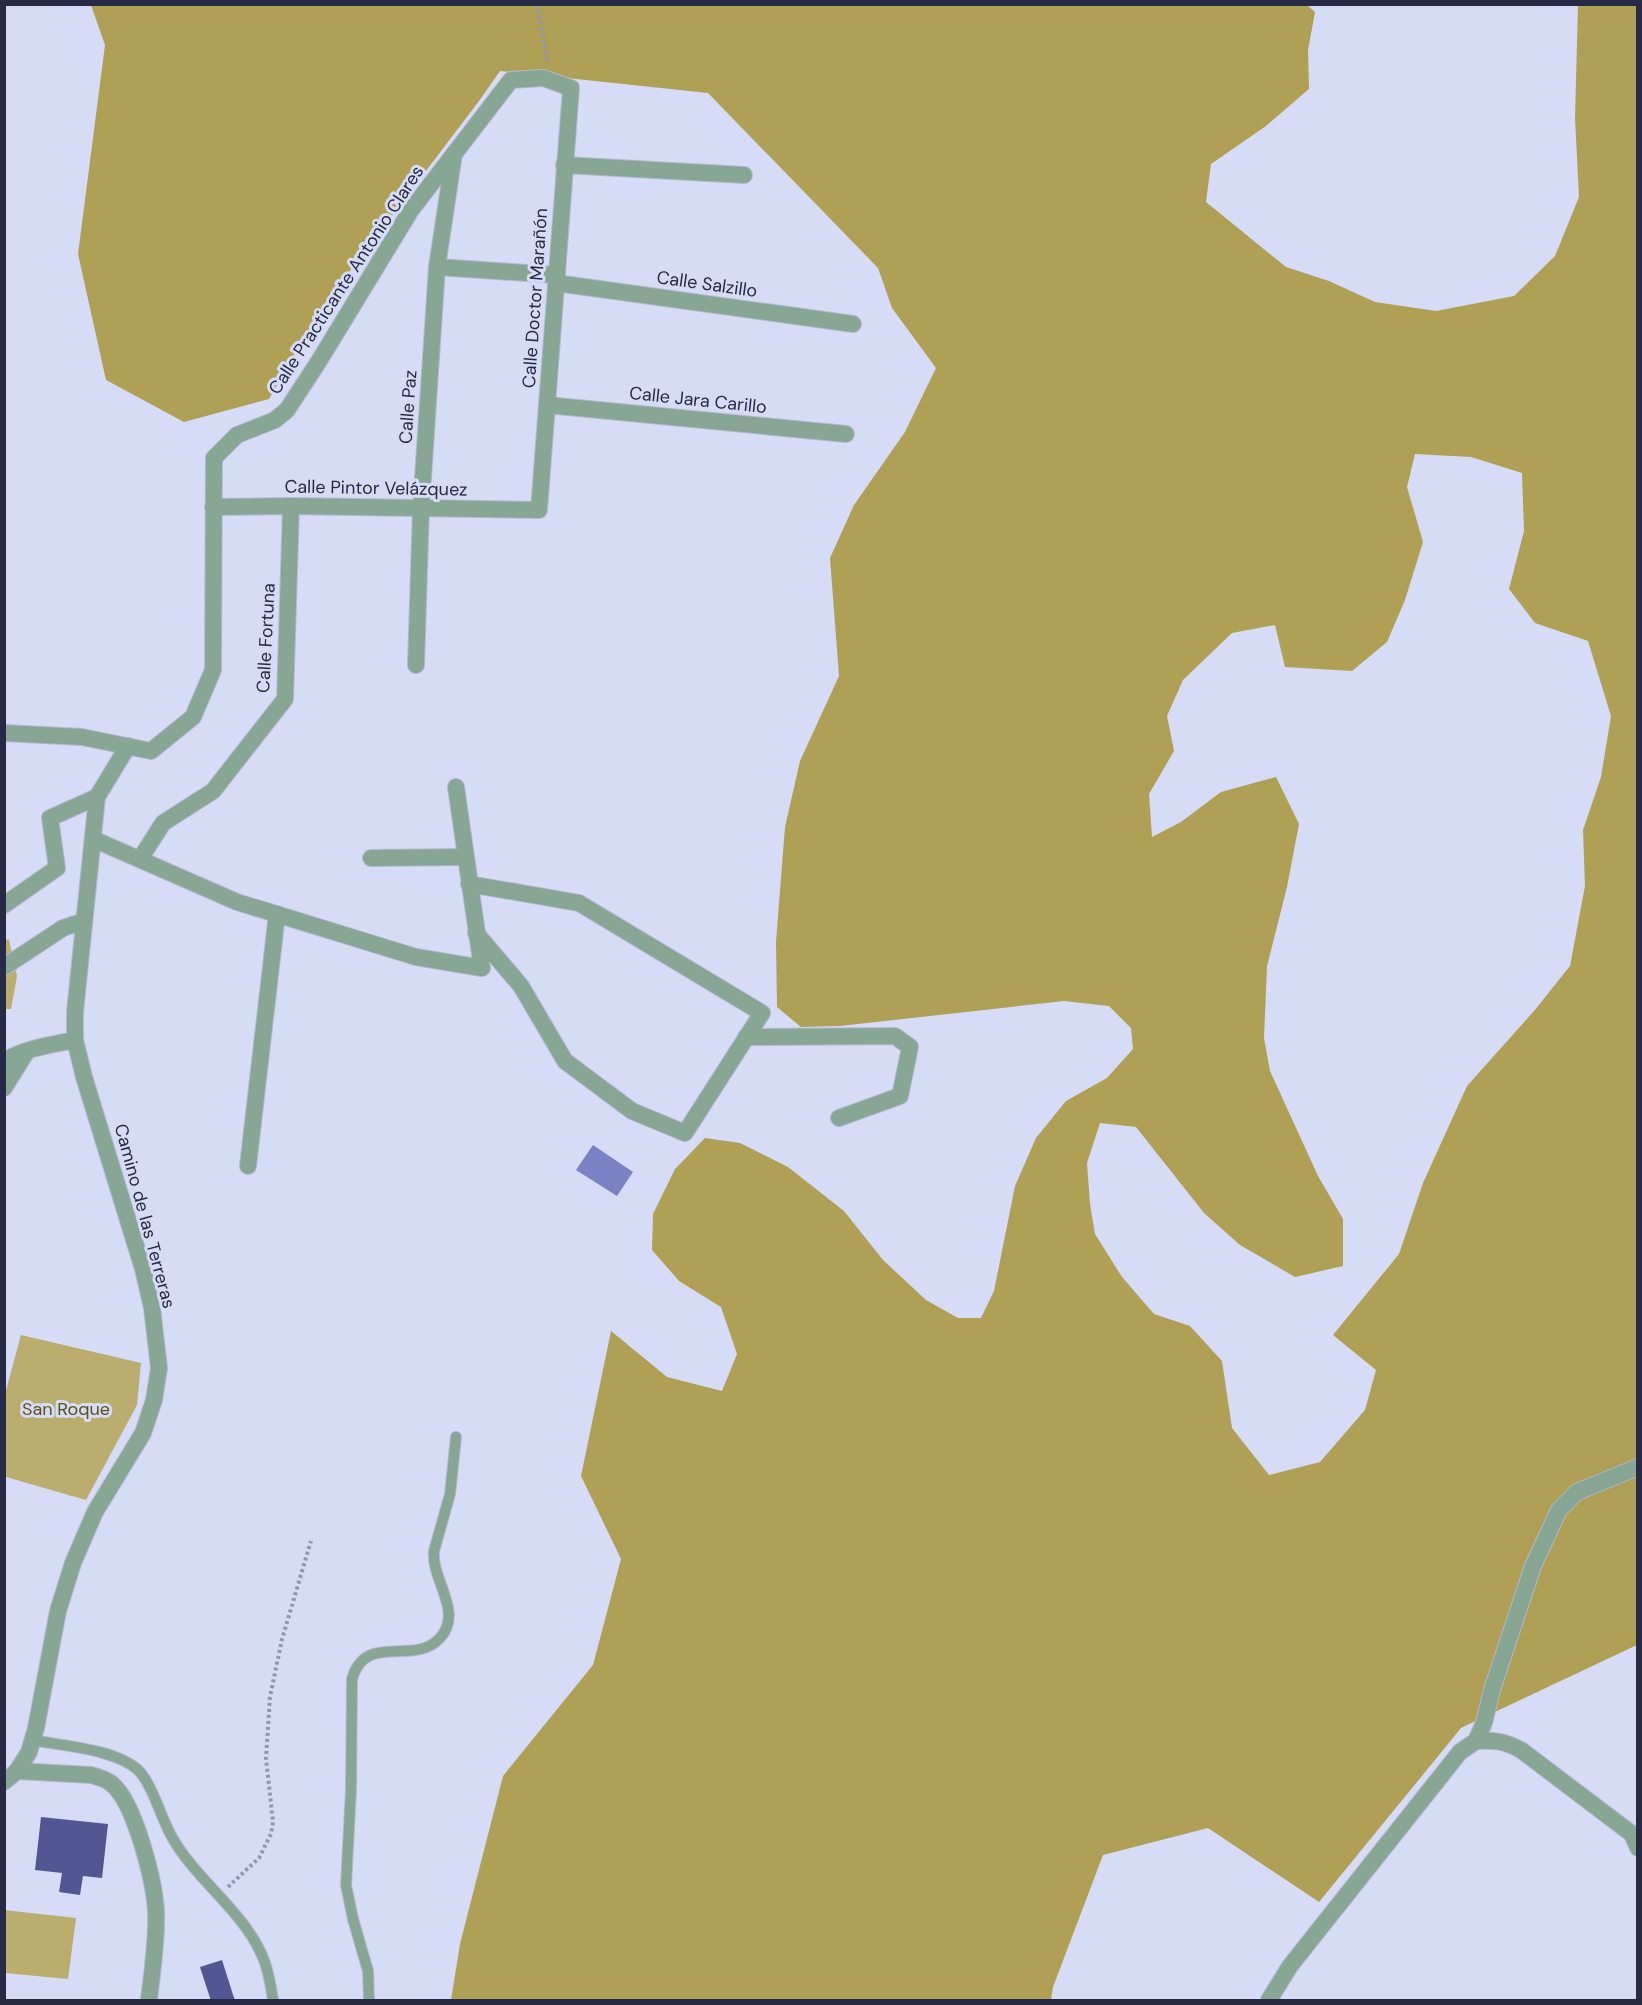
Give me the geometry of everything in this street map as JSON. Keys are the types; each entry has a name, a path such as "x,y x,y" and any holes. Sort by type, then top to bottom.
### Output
{"street":[{"name":"Calle Practicante Antonio Clares","path":"128,746 151,751 193,717 213,670 213,458 237,435 275,420 287,410 320,361 411,210 511,80 543,78 571,88"},
{"name":"Calle Doctor Marañón","path":"539,510 571,88"},
{"name":"Calle Paz","path":"416,665 421,508 437,267 454,153"},
{"path":"564,165 744,175"},
{"name":"Calle Salzillo","path":"437,267 556,279 853,324"},
{"name":"Calle Jara Carillo","path":"547,405 846,434"},
{"name":"Calle Fortuna","path":"140,859 162,823 213,791 285,699 291,506"},
{"name":"Calle Pintor Velázquez","path":"213,507 539,510"},
{"path":"4,733 82,737 128,746"},
{"name":"Camino de las Terreras","path":"4,1782 17,1770 29,1752 58,1611 73,1563 95,1512 143,1433 154,1400 159,1368 152,1308 143,1269 84,1077 75,1040 75,1012 97,797 128,746"},
{"path":"93,838 237,902 416,957 482,968 456,787"},
{"path":"4,905 57,868 50,818 97,797"},
{"path":"370,858 466,857"},
{"path":"470,884 579,903 762,1013 685,1133 632,1111 565,1061 521,986 476,933"},
{"path":"248,1166 277,914"},
{"path":"4,967 63,928 84,921"},
{"path":"746,1037 895,1036 910,1047 900,1096 839,1118"},
{"path":"4,1061 43,1046 75,1040"},
{"path":"4,1088 27,1051"},
{"path":"1476,1741 1484,1723 1492,1690 1533,1566 1559,1510 1577,1492 1638,1467"},
{"path":"1269,2001 1290,1966 1460,1752 1476,1741 1507,1742 1521,1750 1632,1834 1638,1848"},
{"path":"17,1770 91,1775 102,1778 113,1785 126,1804 151,1875 155,1895 155,1938 149,2001"}],"lane":[{"path":"369,2001 368,1971 346,1885 351,1789 352,1679 354,1670 365,1657 373,1653 425,1649 433,1645 447,1629 450,1618 448,1607 433,1560 450,1494 456,1437"},
{"path":"33,1740 115,1756 139,1770 173,1839 193,1867 244,1926 259,1950 267,1969 273,2001"}],"path":[{"path":"537,4 548,63 543,78"},
{"path":"219,1895 259,1858 271,1834 273,1822 266,1758 270,1697 282,1639 311,1541"}],"green space":[{"path":"5,939 9,940 17,976 11,1009 6,1009 5,1012"},
{"name":"San Roque","path":"21,1335 141,1363 137,1405 86,1500 6,1477 4,1466 5,1394"},
{"path":"4,1910 76,1918 68,1979 5,1973"}],"shaded area":[{"path":"1306,4 1315,12 1308,50 1309,89 1266,126 1211,164 1206,202 1286,267 1329,281 1375,302 1436,311 1514,296 1555,256 1579,197 1575,118 1578,5 1637,5 1637,1645 1461,1728 1319,1902 1208,1828 1103,1855 1053,1987 1051,2000 451,2000 460,1944 503,1776 593,1665 621,1559 581,1476 611,1331 667,1377 722,1391 737,1354 721,1307 679,1281 652,1250 653,1214 675,1169 705,1138 740,1143 788,1167 844,1211 883,1260 926,1300 958,1318 981,1318 994,1291 1015,1186 1036,1138 1066,1101 1107,1078 1133,1049 1131,1028 1109,1006 1064,1001 840,1026 801,1027 777,1007 776,942 785,827 800,761 839,676 830,558 854,505 905,432 936,368 892,308 878,268 708,93 500,71 318,313 269,399 184,422 106,380 78,254 105,45 91,5","holes":["1415,454 1471,457 1522,473 1524,531 1509,589 1535,623 1588,641 1611,716 1601,777 1583,830 1585,886 1570,966 1534,1011 1467,1086 1423,1183 1399,1254 1333,1335 1376,1370 1365,1410 1320,1462 1269,1475 1232,1428 1222,1361 1190,1326 1154,1314 1122,1277 1095,1234 1087,1163 1100,1123 1136,1127 1204,1213 1240,1245 1295,1277 1343,1266 1343,1219 1318,1176 1270,1071 1264,1038 1267,966 1287,887 1299,824 1276,777 1221,792 1181,822 1152,837 1149,794 1174,751 1167,716 1183,680 1232,633 1275,625 1285,667 1352,671 1387,642 1405,600 1423,542 1407,487"]}],"water":[{"path":"593,1145 633,1172 617,1196 576,1170"}],"building":[{"path":"41,1817 108,1824 102,1878 83,1876 80,1895 59,1892 62,1873 35,1870"},
{"path":"222,1960 235,2001 211,2001 200,1967"}]}
